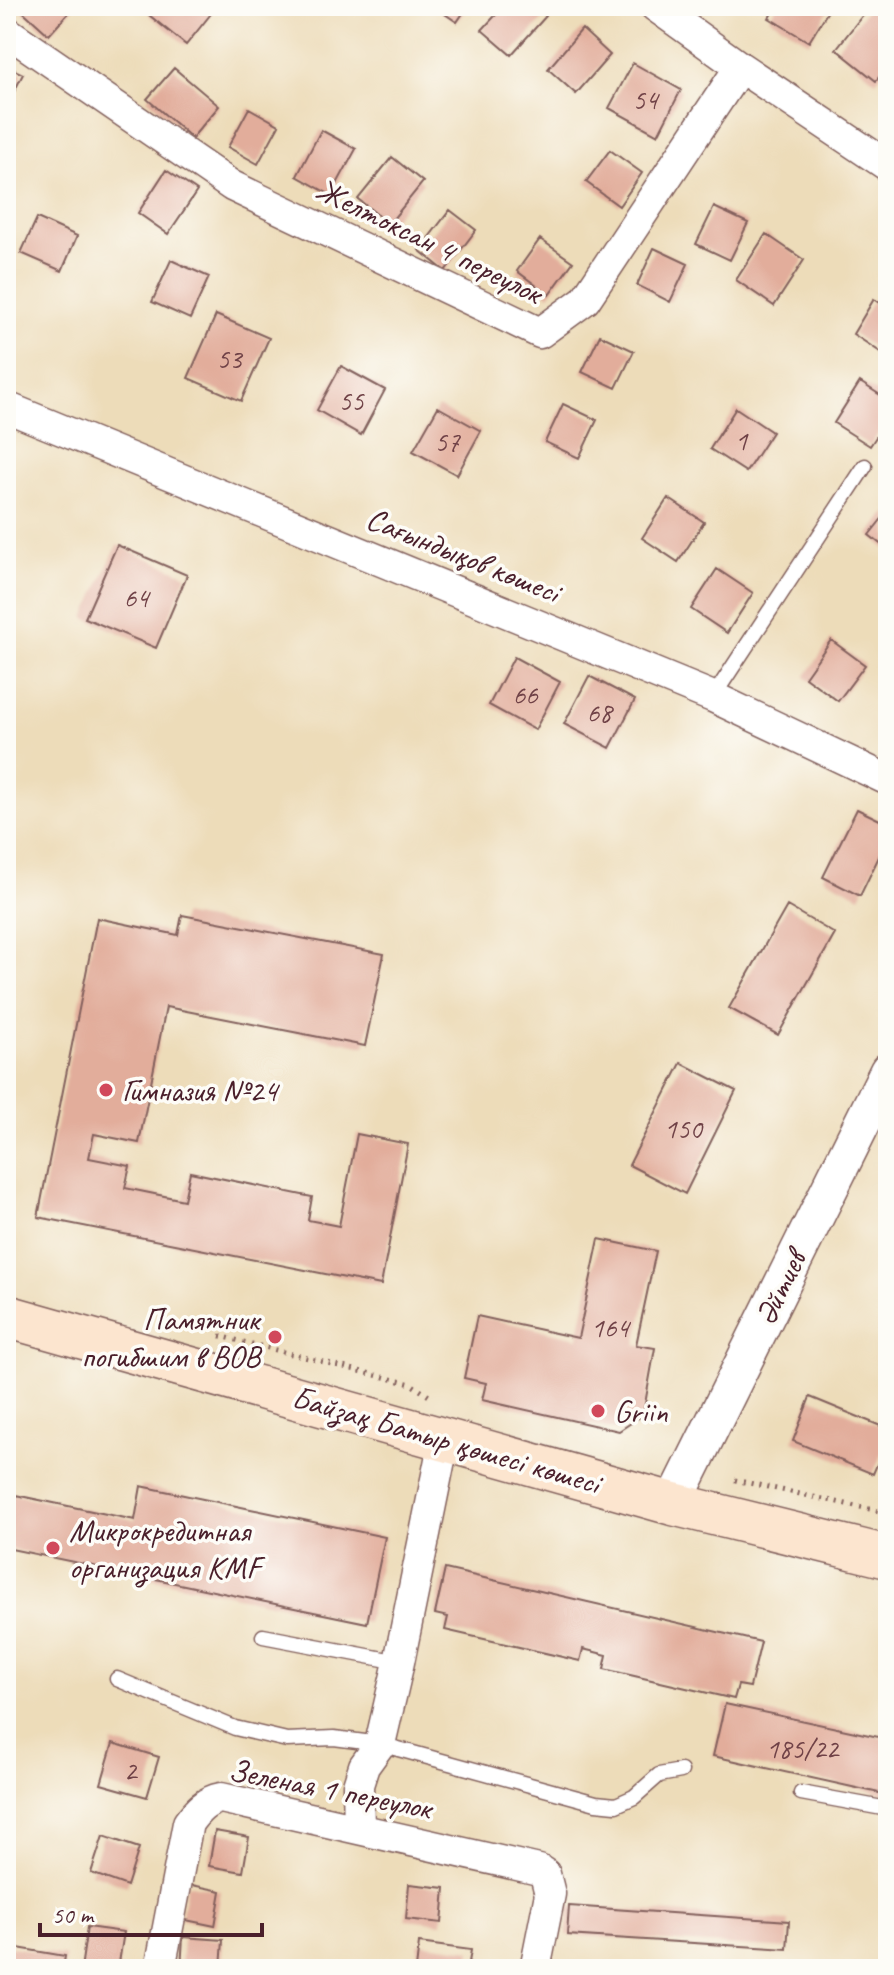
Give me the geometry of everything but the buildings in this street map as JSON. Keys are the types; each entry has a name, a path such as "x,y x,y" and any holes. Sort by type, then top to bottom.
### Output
{"main road":[{"name":"Байзақ Батыр қөшесі көшесі","path":"6,1316 673,1504 888,1557"}],"street":[{"path":"655,6 888,166"},
{"name":"Желтоксан 4 переулок","path":"6,31 232,186 540,333 585,300 740,67"},
{"name":"Сағындықов көшесі","path":"6,407 713,697 888,780"},
{"name":"Әйтиев","path":"673,1504 888,1071"},
{"path":"359,1828 358,1785 364,1766 380,1744 444,1440"},
{"name":"Зеленая 1 переулок","path":"160,1969 188,1823 210,1800 221,1798 539,1870 545,1874 550,1894 535,1969"}],"lane":[{"path":"713,697 865,466"},
{"path":"263,1636 399,1662"},
{"path":"117,1679 235,1728 287,1740 334,1738 380,1744 569,1797 606,1804 616,1805 634,1797 659,1775 681,1771"},
{"path":"801,1793 888,1809"}],"path":[{"path":"734,1479 888,1513"}],"place":[{"name":"Гимназия №24","path":"106,1090"},
{"name":"Памятник погибшим в ВОВ","path":"275,1337"},
{"name":"Griin","path":"598,1411"},
{"name":"Микрокредитная организация KMF","path":"53,1548"}]}
